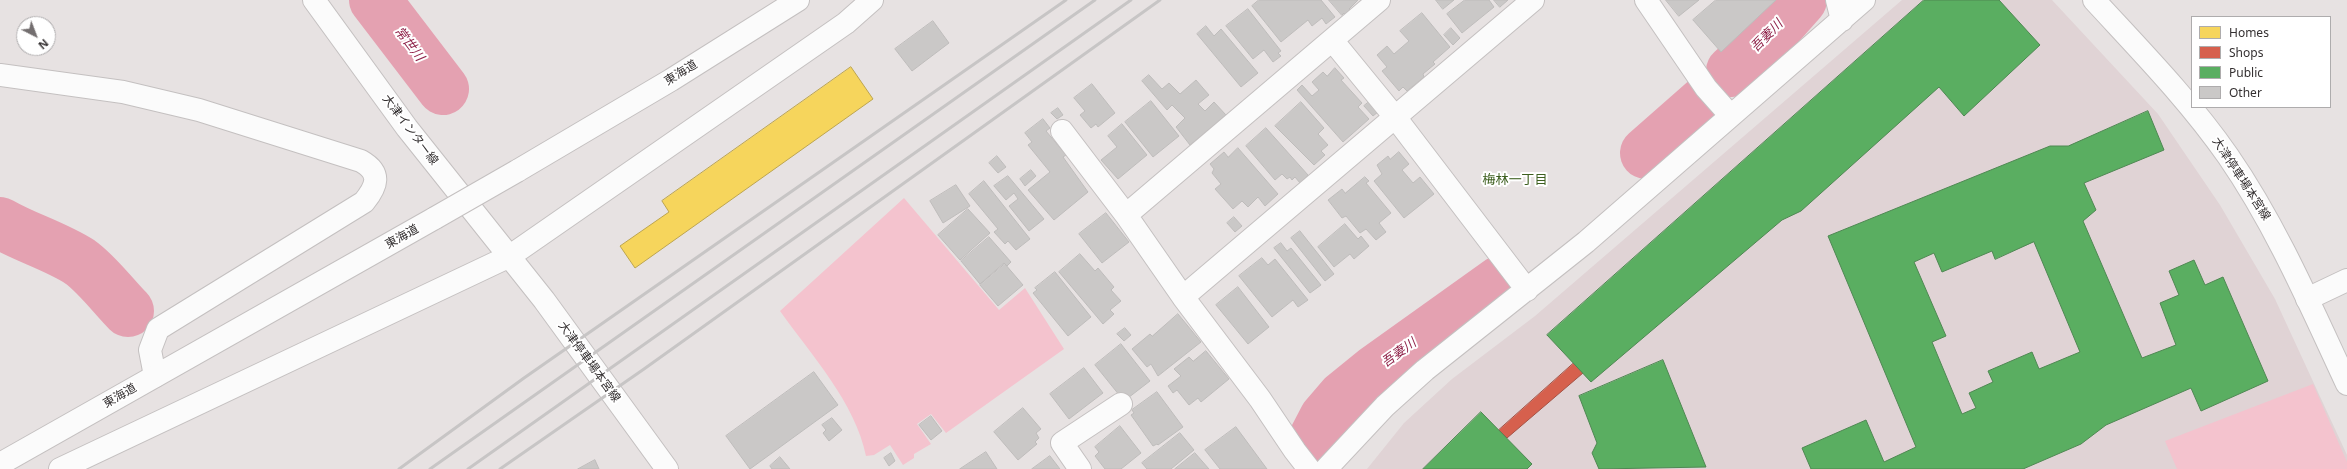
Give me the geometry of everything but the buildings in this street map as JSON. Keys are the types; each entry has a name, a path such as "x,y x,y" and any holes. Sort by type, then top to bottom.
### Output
{"main road":[{"name":"大津インター線","path":"314,0 407,128 510,256"},
{"name":"東海道","path":"0,464 517,171 671,80 798,0"},
{"path":"60,469 510,256 846,24 872,0"},
{"path":"1126,215 1379,0"},
{"path":"1182,297 1533,0"},
{"path":"1646,0 1719,102"},
{"path":"1326,469 1385,406 1425,370 1586,242 1719,102 1839,10 1864,0"},
{"name":"大津停車場本宮線","path":"2094,0 2163,75 2228,156 2272,227 2347,384"},
{"path":"1332,40 1395,117 1527,290"},
{"path":"0,75 123,92 199,110 361,161 371,167 376,180 373,190 364,202 158,329 150,350 155,376"},
{"path":"1062,130 1126,215 1182,297 1260,399 1294,452 1309,469"},
{"name":"大津停車場本宮線","path":"510,256 544,300 667,469"},
{"path":"2307,299 2347,280"},
{"path":"1080,469 1062,443 1121,404"}],"shaded area":[{"path":"1902,0 2052,0 2158,114 2220,205 2275,299 2347,455 2347,469 1367,469 1404,423 1452,379 1535,316"},
{"path":"904,198 999,310 1025,288 1064,349 946,433 931,414 917,424 931,444 914,454 914,458 903,465 890,445 874,455 866,456 860,436 842,398 831,380 780,311"},
{"path":"2313,384 2347,462 2347,469 2177,469 2165,441"}],"waterway":[{"name":"常世川","path":"375,0 443,89"},
{"name":"吾妻川","path":"1732,71 1762,44 1801,0"},
{"name":"吾妻川","path":"1646,153 1704,102"},
{"path":"0,223 61,251 80,262 99,279 128,311"},
{"name":"吾妻川","path":"1313,441 1325,418 1343,397 1375,371 1501,281"}],"railway":[{"path":"399,469 524,378 1066,0"},
{"path":"430,469 1095,0"},
{"path":"468,469 1131,0"},
{"path":"500,469 644,369 1160,0"}],"district":[{"name":"梅林一丁目","path":"1515,180"}]}
